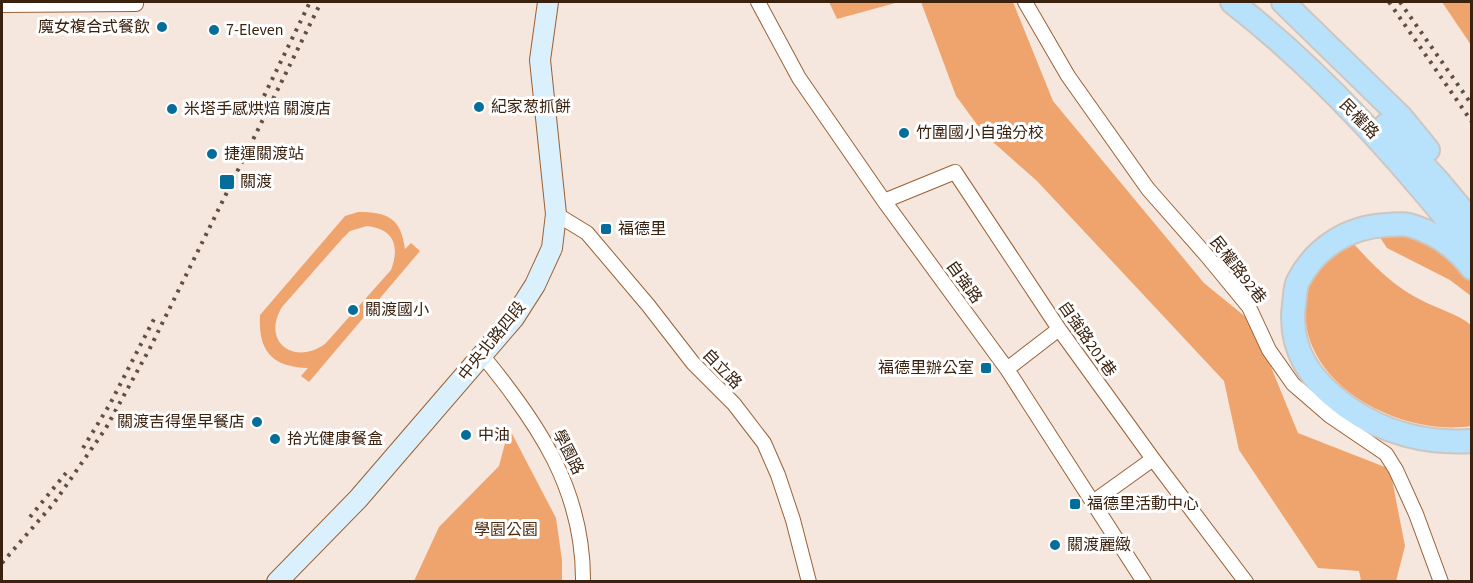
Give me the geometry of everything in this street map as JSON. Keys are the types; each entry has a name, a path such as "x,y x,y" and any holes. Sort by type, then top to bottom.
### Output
{"main road":[{"name":"民權路","path":"1232,2 1257,21 1472,222"},
{"name":"民權路","path":"1257,2 1384,123 1432,187 1472,250"},
{"path":"1283,2 1401,117 1472,202"},
{"path":"1472,268 1463,256 1440,238 1407,225 1380,226 1346,233 1317,253 1297,283 1292,324 1304,363 1327,392 1359,416 1395,432 1446,443 1472,441"}],"street":[{"name":"中央北路四段","path":"277,582 358,499 514,318 535,285 552,248 556,214 540,60 548,2"},
{"name":"自強路","path":"758,2 799,78 884,201 1007,369 1144,582"},
{"name":"民權路92巷","path":"1025,2 1068,76 1148,189 1249,307 1269,350 1293,384 1330,416 1386,454 1416,514 1441,582"},
{"path":"2,4 136,3"},
{"name":"自強路201巷","path":"884,201 955,172 1059,329 1246,582"},
{"name":"自立路","path":"556,214 587,233 693,363 734,404 764,443 778,475 793,520 809,582"},
{"path":"1007,369 1059,329"},
{"name":"學園路","path":"482,355 527,412 556,460 570,494 578,525 583,561 583,582"},
{"path":"1094,502 1153,459"}],"green space":[{"path":"829,2 899,2 837,19"},
{"path":"921,2 1013,2 1053,101 1204,283 1253,323 1298,433 1390,469 1405,546 1396,581 1361,581 1359,571 1318,568 1239,450 1224,381 1037,181 984,134 956,96"},
{"path":"1442,2 1471,2 1471,45"},
{"path":"358,212 385,216 391,219 400,230 405,249 411,243 420,251 309,382 301,376 308,368 285,364 270,355 262,338 260,315 345,216","holes":["367,226 389,235 392,240 395,253 391,270 325,344 302,352 284,347 278,340 276,331 282,307 350,231"]},
{"path":"1395,234 1427,244 1448,256 1465,272 1471,282 1471,296 1450,280 1387,248 1379,236"},
{"path":"1352,242 1392,282 1421,300 1471,325 1471,426 1446,427 1420,424 1394,417 1346,390 1327,371 1313,349 1306,324 1307,297 1313,277 1320,267"},
{"name":"學園公園","path":"509,428 556,518 562,560 562,581 414,581 439,527 499,466"}],"railway":[{"path":"264,96 310,2"},
{"path":"2,563 54,503 106,428 150,348 321,2"},
{"path":"1389,2 1472,122"},
{"path":"1400,2 1472,105"},
{"path":"83,448 110,404 154,319"},
{"path":"30,517 66,473"}],"place":[{"name":"魔女複合式餐飲","path":"162,27"},
{"name":"7-Eleven","path":"214,30"},
{"name":"紀家葱抓餅","path":"479,107"},
{"name":"米塔手感烘焙 關渡店","path":"172,109"},
{"name":"竹圍國小自強分校","path":"904,133"},
{"name":"捷運關渡站","path":"212,154"},
{"name":"關渡","path":"227,182"},
{"name":"福德里","path":"606,229"},
{"name":"關渡國小","path":"353,310"},
{"name":"福德里辦公室","path":"986,368"},
{"name":"關渡吉得堡早餐店","path":"257,422"},
{"name":"中油","path":"466,435"},
{"name":"拾光健康餐盒","path":"275,439"},
{"name":"福德里活動中心","path":"1075,504"},
{"name":"關渡麗緻","path":"1055,545"}]}
